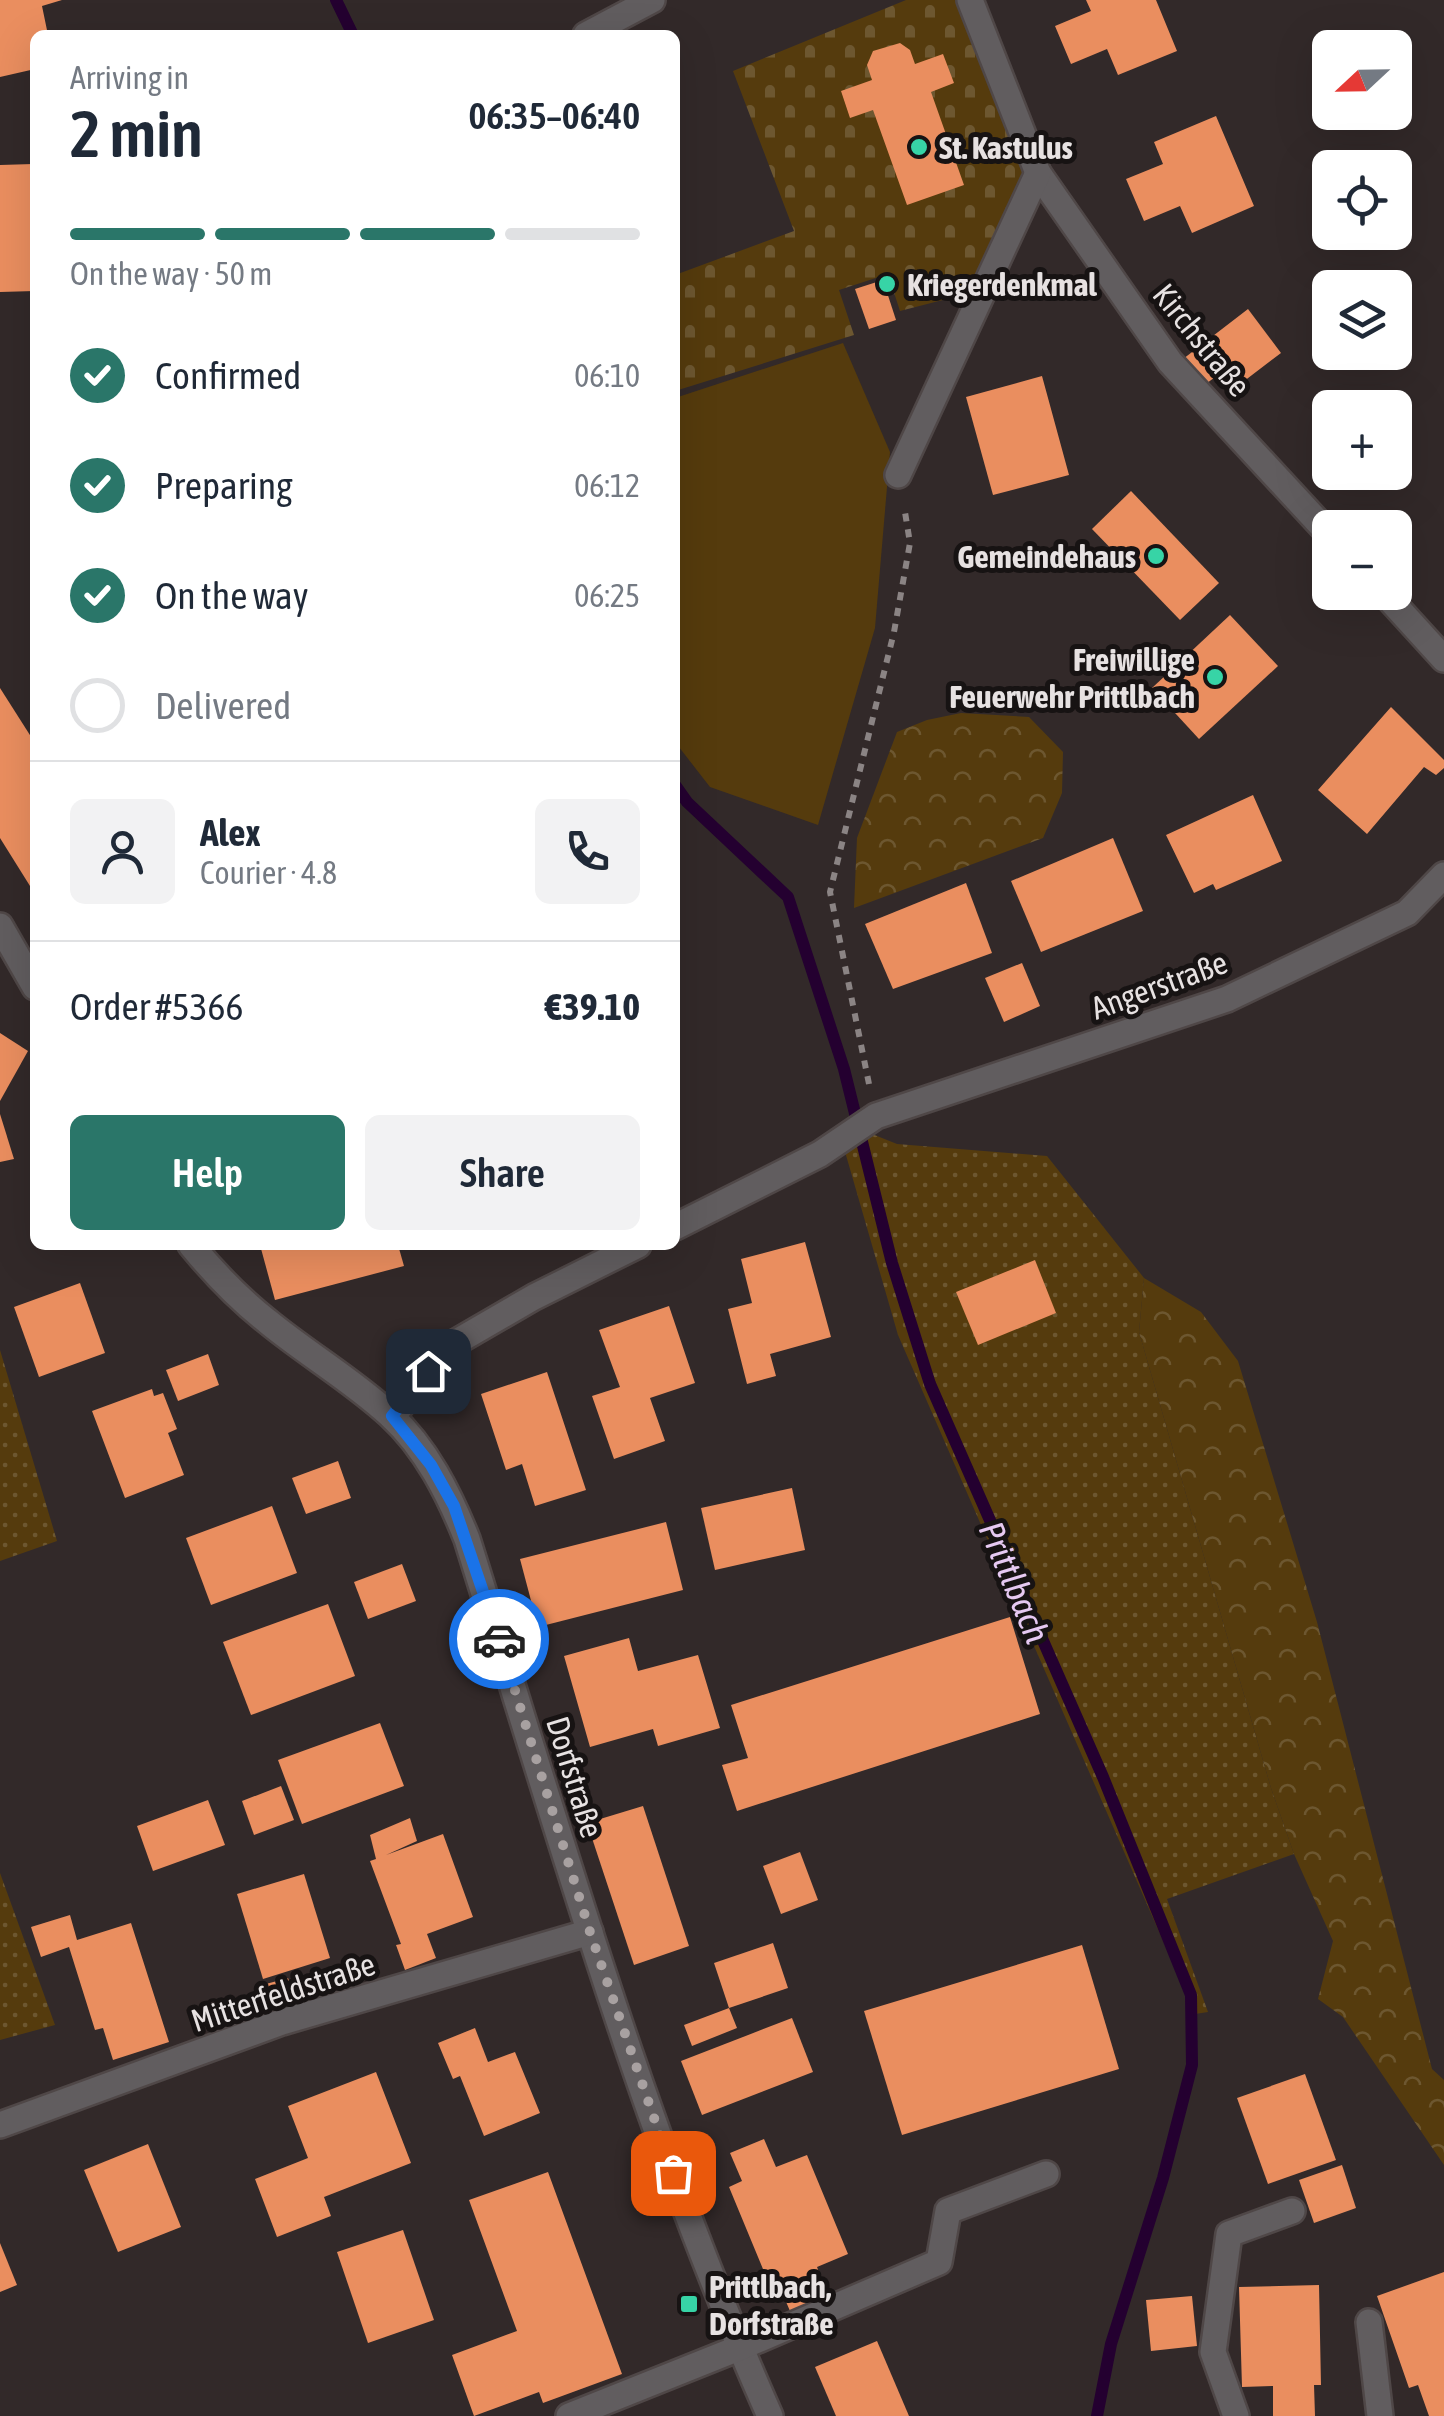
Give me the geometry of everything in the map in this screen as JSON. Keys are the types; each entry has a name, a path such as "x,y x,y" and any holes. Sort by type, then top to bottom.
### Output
{"street":[{"path":"595,30 652,0"},
{"name":"Kirchstraße","path":"970,0 1038,173 1170,362 1312,516"},
{"path":"898,475 1038,173"},
{"path":"1399,610 1444,659"},
{"name":"Angerstraße","path":"680,1224 837,1144 876,1116 1228,999 1407,913 1444,876"},
{"path":"0,926 30,979"},
{"name":"Dorfstraße","path":"195,1250 215,1274 268,1322 392,1416 431,1465 454,1506 651,2114 739,2348 770,2416"},
{"path":"392,1416 446,1348 534,1297 628,1250"},
{"name":"Mitterfeldstraße","path":"0,2125 282,2022 590,1932"},
{"path":"569,2416 938,2262 948,2211 1046,2174"},
{"path":"1236,2416 1214,2352 1229,2234 1292,2211"},
{"path":"1369,2322 1380,2416"}],"path":[{"path":"876,1116 830,892 894,632 910,543 898,475"}],"green space":[{"path":"906,0 963,0 1030,170 966,294 900,311 888,274 839,290 854,335 680,389 680,273 794,231 733,71"},
{"path":"843,343 890,452 875,628 818,825 710,787 680,748 680,396"},
{"path":"961,713 1029,717 1063,752 1062,793 1043,838 854,908 857,838 897,732"},
{"path":"837,1124 897,1144 1047,1156 1144,1278 1139,1332 1271,1788 1294,1854 1167,1899 1208,2012 1195,2014 898,1335"},
{"path":"1144,1278 1201,1312 1238,1361 1317,1622 1432,2069 1444,2080 1444,2165 1343,2017 1318,1999 1333,1941 1294,1854 1271,1788 1139,1332"},
{"path":"0,1350 57,1541 0,1561"},
{"path":"0,1873 55,2025 0,2040"}],"building":[{"path":"0,0 62,0 42,6 47,30 30,30 30,70 0,77"},
{"path":"1086,0 1156,0 1177,51 1118,75 1107,49 1071,64 1055,26 1091,11"},
{"name":"St. Kastulus","path":"900,43 910,50 915,64 943,54 954,83 931,92 964,185 907,205 873,110 850,118 841,91 872,80 867,65 873,51"},
{"path":"1216,116 1254,206 1192,233 1180,206 1144,221 1126,179 1163,164 1154,142"},
{"path":"30,164 30,291 0,292 0,165"},
{"path":"883,280 896,320 869,329 855,289"},
{"path":"1248,309 1281,353 1235,388 1222,372 1203,386 1183,359"},
{"path":"1042,376 1069,475 993,495 966,397"},
{"name":"Gemeindehaus","path":"1131,491 1219,583 1180,620 1092,529"},
{"name":"Freiwillige Feuerwehr Prittlbach","path":"1230,615 1278,666 1199,739 1152,688"},
{"path":"0,688 30,735 30,886 0,838"},
{"path":"1391,707 1444,760 1444,768 1436,775 1424,767 1367,834 1318,790"},
{"path":"1253,795 1282,861 1216,890 1213,884 1194,893 1166,835"},
{"path":"1113,838 1143,911 1041,952 1011,881"},
{"path":"966,883 992,953 893,989 865,924"},
{"path":"1022,963 1040,1006 1004,1022 985,978"},
{"path":"0,1033 28,1051 0,1101"},
{"path":"0,1114 14,1159 0,1162"},
{"path":"805,1242 831,1337 770,1354 776,1376 747,1384 728,1309 752,1303 741,1259"},
{"path":"261,1250 399,1250 404,1266 275,1300"},
{"path":"1035,1260 1056,1313 978,1345 956,1292"},
{"path":"80,1283 105,1353 39,1377 14,1307"},
{"path":"669,1306 695,1383 650,1398 665,1441 614,1459 592,1396 620,1387 599,1330"},
{"path":"208,1354 219,1385 178,1401 166,1370"},
{"path":"547,1372 586,1490 535,1506 522,1464 506,1470 481,1394"},
{"path":"152,1389 154,1396 163,1393 177,1429 168,1433 184,1475 125,1498 92,1411"},
{"path":"338,1461 351,1498 306,1514 292,1478"},
{"path":"792,1488 805,1550 715,1570 701,1508"},
{"path":"272,1506 297,1573 211,1605 186,1538"},
{"path":"666,1522 683,1590 538,1627 520,1559"},
{"path":"402,1564 416,1601 368,1619 354,1582"},
{"path":"328,1604 355,1676 251,1715 223,1642"},
{"path":"1010,1617 1040,1714 737,1811 722,1765 748,1758 731,1705"},
{"path":"629,1638 638,1671 698,1655 720,1728 658,1746 653,1729 590,1747 564,1656"},
{"path":"380,1723 404,1786 302,1824 278,1760"},
{"path":"281,1786 294,1820 254,1835 242,1801"},
{"path":"208,1800 225,1845 153,1871 137,1826"},
{"path":"643,1806 689,1946 634,1965 587,1823"},
{"path":"410,1818 417,1841 386,1855 443,1834 473,1917 427,1934 436,1958 405,1970 396,1945 401,1944 370,1861 376,1859 370,1835"},
{"path":"800,1852 818,1900 781,1914 763,1866"},
{"path":"304,1874 330,1958 263,1979 237,1894"},
{"path":"70,1915 77,1940 131,1923 169,2042 113,2060 103,2028 95,2030 69,1947 41,1957 31,1927"},
{"path":"773,1943 788,1988 729,2008 714,1963"},
{"path":"1082,1945 1119,2069 902,2135 864,2011"},
{"path":"288,1978 297,2004 263,2014 255,1987"},
{"path":"729,2008 737,2028 692,2046 684,2025"},
{"path":"792,2018 813,2072 702,2115 681,2061"},
{"path":"475,2028 488,2062 515,2052 540,2113 484,2136 460,2076 453,2079 438,2043"},
{"path":"376,2072 411,2163 324,2197 331,2216 277,2237 255,2179 308,2158 288,2106"},
{"path":"1305,2074 1336,2160 1268,2184 1237,2098"},
{"path":"764,2139 776,2167 807,2155 848,2254 817,2267 828,2295 790,2311 778,2283 770,2286 729,2187 742,2181 730,2153"},
{"path":"148,2144 181,2227 118,2252 84,2170"},
{"path":"1342,2165 1356,2208 1314,2223 1299,2180"},
{"path":"548,2172 622,2374 543,2403 539,2392 474,2416 452,2355 517,2331 469,2200"},
{"path":"403,2230 434,2320 368,2343 337,2252"},
{"path":"0,2243 17,2285 0,2292"},
{"path":"1444,2272 1444,2416 1429,2416 1418,2385 1409,2388 1377,2296"},
{"path":"1319,2285 1321,2385 1314,2385 1315,2416 1273,2416 1273,2386 1242,2387 1239,2287"},
{"path":"1192,2296 1197,2346 1151,2351 1146,2300"},
{"path":"877,2341 909,2416 836,2416 815,2367"}],"waterway":[{"name":"Prittlbach","path":"336,0 351,30"},
{"name":"Prittlbach","path":"680,792 788,897 844,1069 892,1263 930,1384 1103,1777 1191,1995 1192,2065 1163,2178 1111,2344 1097,2416"}],"way so far":[{"path":"499,1639 590,1932 673,2173"}],"place":[{"name":"St. Kastulus","path":"919,147"},
{"name":"Kriegerdenkmal","path":"887,284"},
{"name":"Gemeindehaus","path":"1156,556"},
{"name":"Freiwillige Feuerwehr Prittlbach","path":"1215,677"},
{"name":"Prittlbach, Dorfstraße","path":"689,2304"}],"route":[{"path":"428,1371 392,1416 431,1465 454,1506 499,1639"}]}
